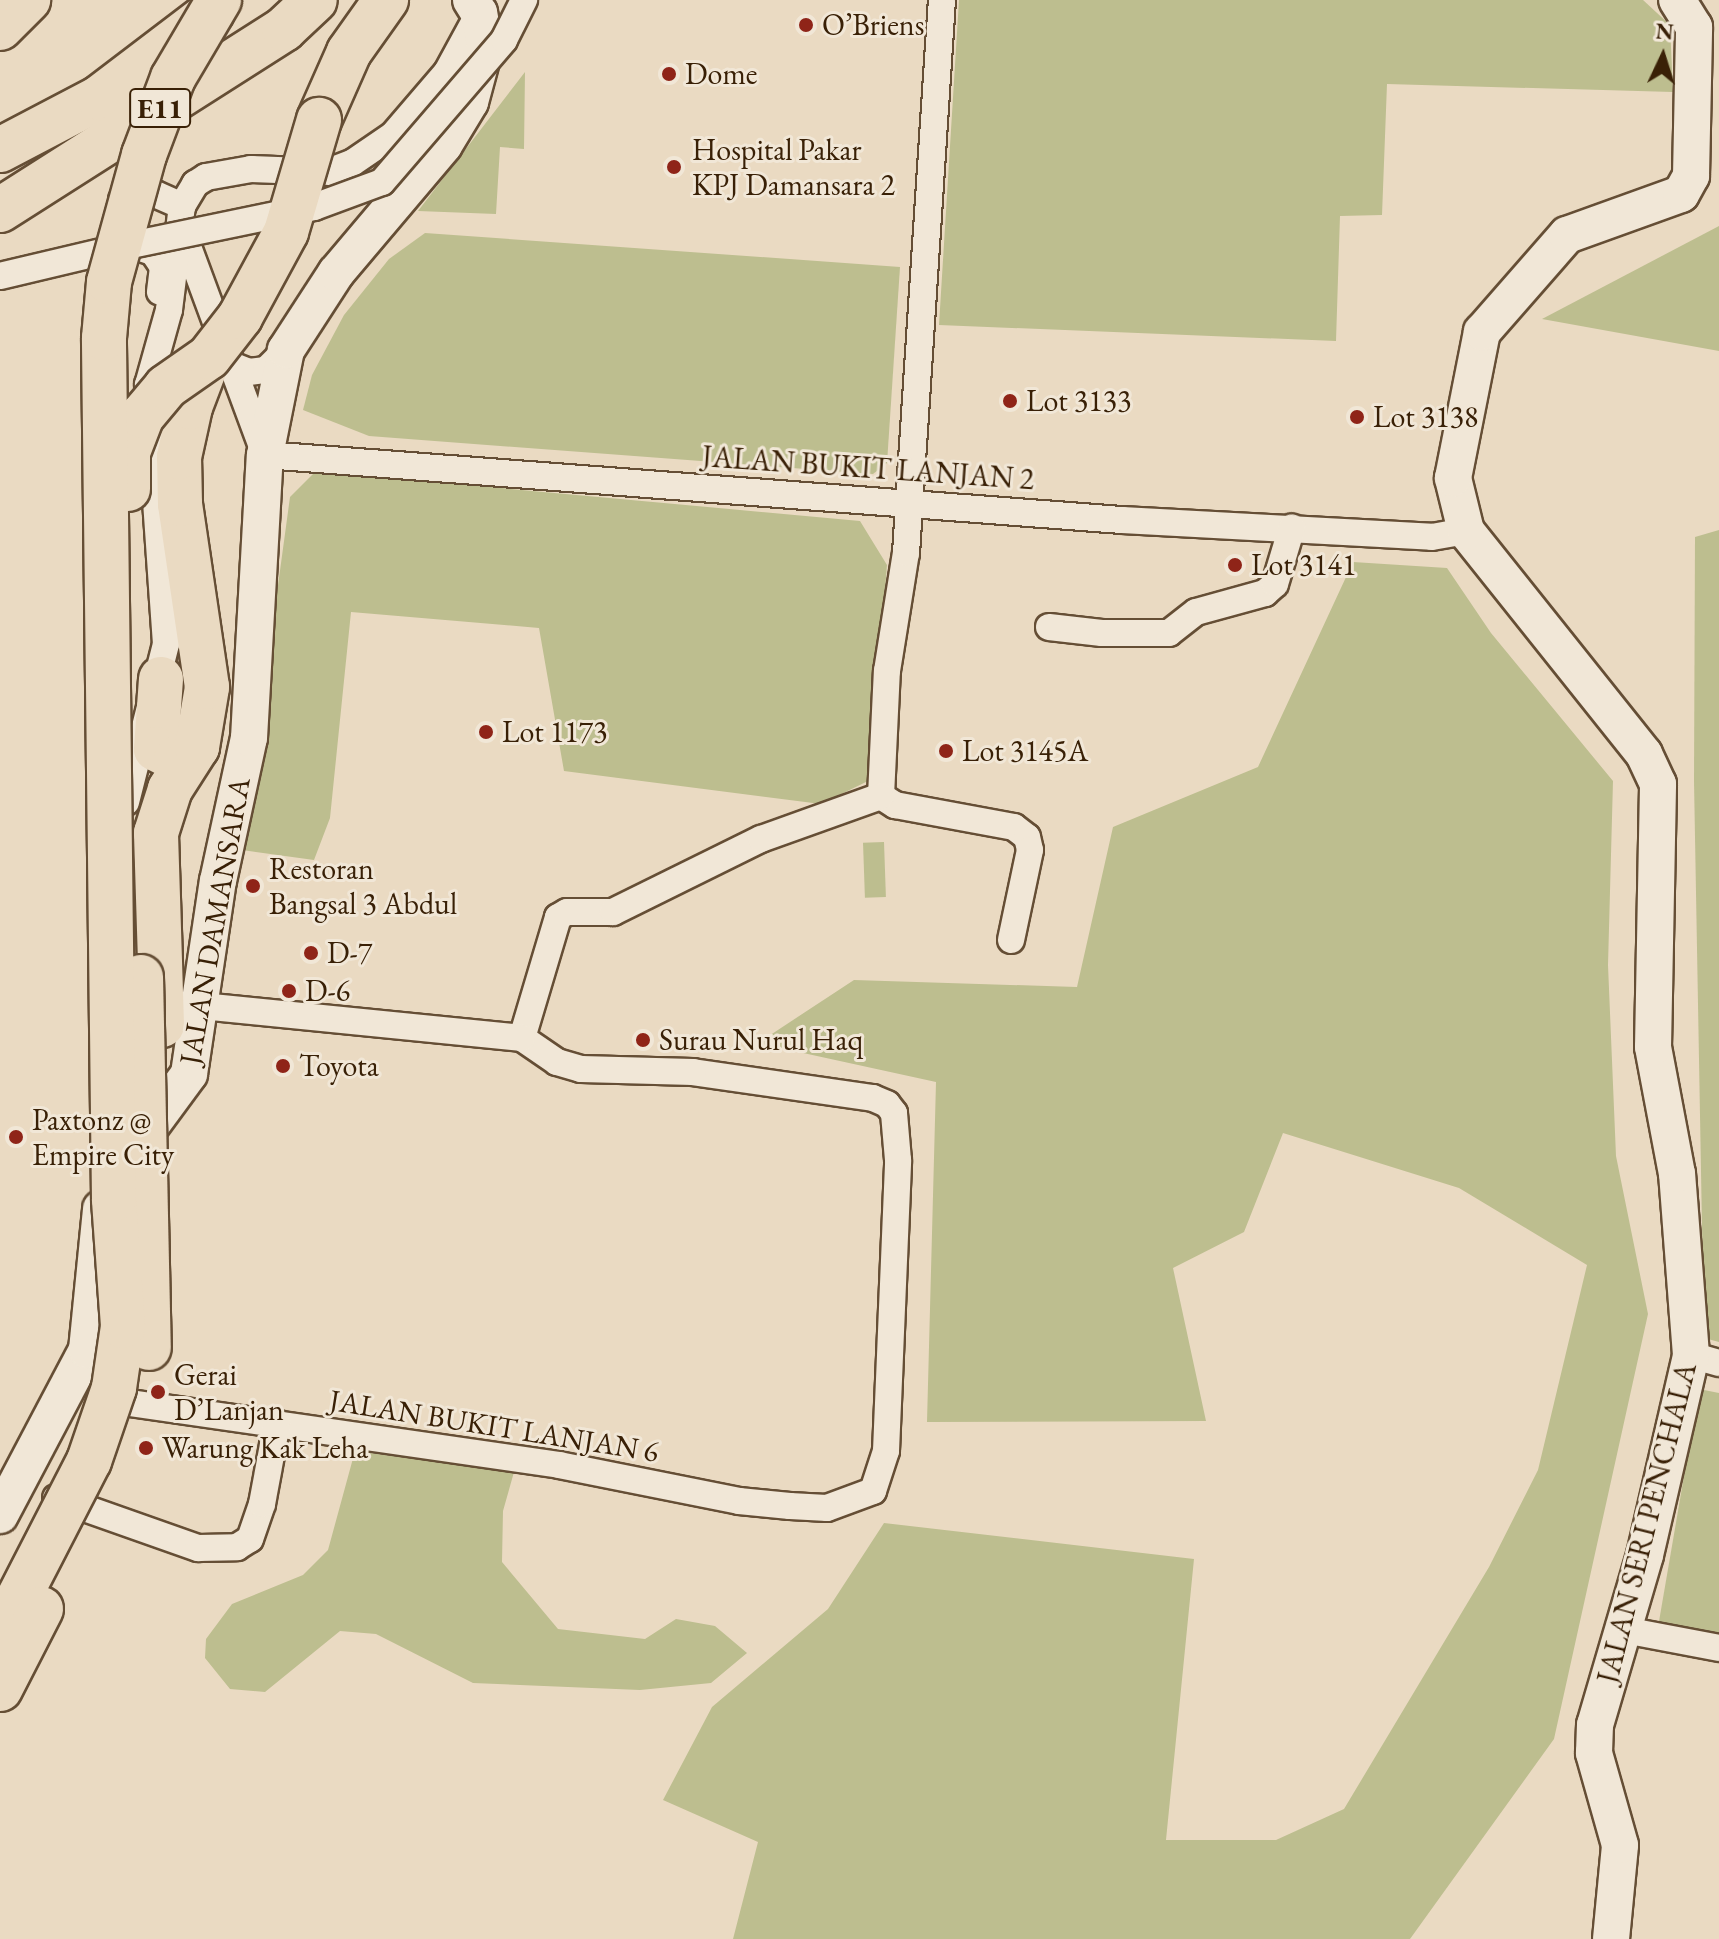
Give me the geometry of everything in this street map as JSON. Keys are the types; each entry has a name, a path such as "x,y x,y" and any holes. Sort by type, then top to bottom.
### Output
{"highway":[{"path":"0,28 28,0"},
{"path":"0,117 223,0"},
{"path":"0,1634 89,1461 114,1388 119,1357 123,1326 114,1199 104,338 109,282 144,155 173,78 223,0"},
{"name":"E11","path":"0,150 99,98 223,0"},
{"name":"E11","path":"0,210 284,29 315,0"},
{"path":"131,1152 162,1027 156,833 170,789 197,747 207,687 180,504 179,457 190,407 220,361 286,232 319,120 349,52 379,10"},
{"path":"0,1689 114,1466 143,1386 151,1276 128,581 128,452 142,416 166,387 220,361"},
{"path":"161,679 156,749 176,759 197,747"}],"street":[{"path":"220,361 249,372 266,370 286,350 395,184 504,40 524,0"},
{"path":"881,796 887,671 906,553 942,0"},
{"name":"JALAN SERI PENCHALA","path":"1611,1939 1620,1845 1594,1753 1595,1725 1705,1359 1677,1174 1653,1047 1658,784 1644,754 1466,531 1453,478 1482,332 1567,235 1681,194 1691,176 1694,27 1677,0"},
{"path":"0,276 314,207 395,184 444,145 470,102 485,46 479,4"},
{"path":"328,172 352,163 393,135 447,72 479,4"},
{"path":"393,135 406,147 395,184"},
{"path":"0,1515 87,1350 101,1209 125,810 131,766 161,679 166,644 148,385 169,310 181,216 195,184 206,177 251,169 284,170"},
{"path":"122,200 155,194 181,216 220,361 265,455"},
{"path":"131,245 153,252 163,267 156,302"},
{"name":"JALAN DAMANSARA","path":"131,1152 189,1074 218,881 249,738 265,455 286,350"},
{"name":"JALAN BUKIT LANJAN 2","path":"265,455 907,503 1432,537 1466,531"},
{"path":"1049,627 1102,633 1169,633 1206,608 1265,593 1275,584 1292,527"},
{"path":"881,796 895,805 1022,831 1030,850 1011,940"},
{"path":"200,1006 522,1038 558,917 567,912 613,912 761,839 881,796"},
{"name":"JALAN BUKIT LANJAN 6","path":"102,1399 559,1465 739,1501 827,1508 873,1491 886,1451 893,1363 898,1160 894,1113 873,1098 693,1072 581,1069 557,1062 522,1038"},
{"path":"0,1594 102,1399 114,1355 128,1247 131,1152"},
{"path":"53,1497 198,1548 237,1547 250,1539 262,1504 277,1423"},
{"path":"48,1426 80,1443"},
{"path":"1624,1630 1719,1648"}],"green space":[{"path":"959,0 1643,0 1670,25 1673,92 1387,84 1382,215 1340,216 1336,341 939,325"},
{"path":"525,72 524,149 500,147 496,214 418,211"},
{"path":"1719,226 1719,351 1542,319"},
{"path":"425,233 900,267 887,463 873,474 369,436 303,410 312,375 344,315 389,259"},
{"path":"316,471 860,521 887,565 870,780 821,804 564,771 539,628 351,612 330,818 314,860 242,850 290,497"},
{"path":"1719,530 1719,1342 1704,1338 1694,781 1695,537"},
{"path":"1353,562 1447,568 1491,633 1613,781 1608,965 1616,1156 1648,1314 1554,1739 1410,1939 733,1939 758,1842 663,1800 712,1707 828,1609 884,1523 1194,1559 1166,1840 1276,1840 1344,1809 1489,1567 1538,1470 1587,1265 1459,1188 1283,1133 1244,1232 1173,1268 1206,1421 927,1422 936,1082 758,1043 854,980 1077,987 1113,827 1258,767"},
{"path":"884,842 886,897 865,898 863,843"},
{"path":"1699,1389 1719,1393 1719,1642 1657,1633"},
{"path":"355,1451 514,1472 503,1511 502,1562 558,1629 645,1639 676,1619 715,1626 747,1653 711,1683 640,1690 473,1683 376,1634 340,1631 265,1692 230,1689 205,1658 206,1639 232,1604 303,1575 328,1550"}],"place":[{"name":"O’Briens","path":"806,25"},
{"name":"Dome","path":"669,74"},
{"name":"Hospital Pakar KPJ Damansara 2","path":"674,167"},
{"name":"Lot 3133","path":"1010,401"},
{"name":"Lot 3138","path":"1357,417"},
{"name":"Lot 3141","path":"1235,565"},
{"name":"Lot 1173","path":"486,732"},
{"name":"Lot 3145A","path":"946,751"},
{"name":"Restoran Bangsal 3 Abdul","path":"253,886"},
{"name":"D-7","path":"311,953"},
{"name":"D-6","path":"289,991"},
{"name":"Surau Nurul Haq","path":"643,1040"},
{"name":"Toyota","path":"283,1066"},
{"name":"Paxtonz @ Empire City","path":"16,1137"},
{"name":"Gerai D’Lanjan","path":"158,1392"},
{"name":"Warung Kak Leha","path":"146,1448"}]}
